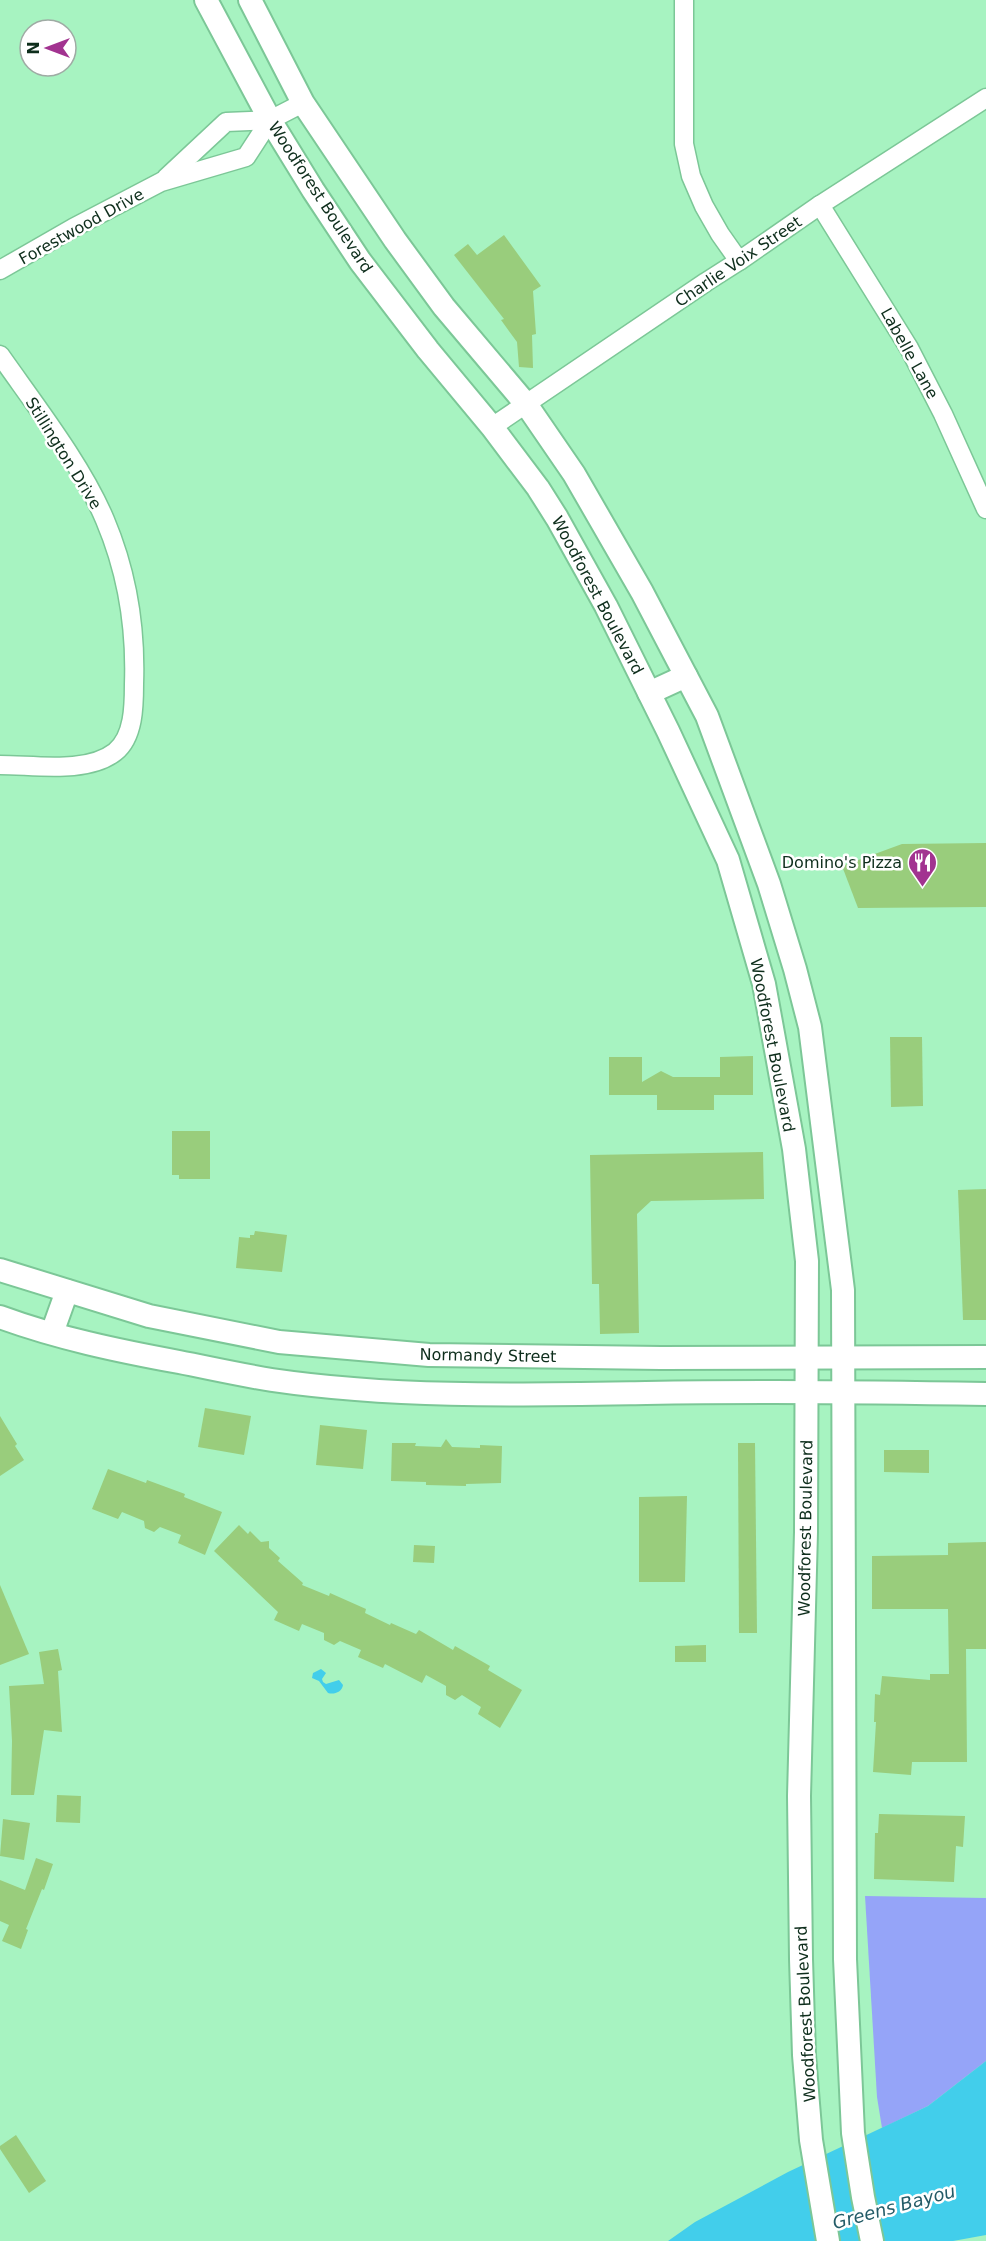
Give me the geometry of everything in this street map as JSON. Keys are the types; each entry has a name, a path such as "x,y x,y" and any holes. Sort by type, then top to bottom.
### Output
{"main road":[{"name":"Woodforest Boulevard","path":"206,0 270,120 312,190 360,261 428,350 492,427 538,488 557,518 606,606 728,860 764,984 794,1149 807,1261 804,1642 800,1796 801,1959 804,2055 812,2140 828,2241"},
{"name":"Woodforest Boulevard","path":"250,0 303,103 395,240 444,307 525,404 574,474 642,592 707,716 769,884 795,969 810,1028 843,1290 845,1959 848,2059 853,2133 872,2241"},
{"path":"649,693 686,676"},
{"path":"764,984 795,969"},
{"name":"Normandy Street","path":"0,1270 149,1316 296,1343 429,1355 986,1357"},
{"path":"52,1333 67,1291"},
{"path":"0,1317 52,1333 147,1356 292,1382 430,1393 986,1394"},
{"path":"292,1382 296,1343"},
{"path":"523,1356 523,1394"},
{"path":"804,1642 843,1642"}],"street":[{"path":"684,0 684,144 692,177 704,206 739,261"},
{"name":"Charlie Voix Street","path":"492,427 820,205 986,98"},
{"name":"Forestwood Drive","path":"161,182 226,122 270,120 303,103"},
{"name":"Forestwood Drive","path":"0,270 73,228 161,182 246,157 270,120"},
{"name":"Labelle Lane","path":"820,205 909,348 944,414 986,509"},
{"name":"Stillington Drive","path":"0,355 76,466 106,521 120,559 132,616 134,698 133,718 123,741 117,751 97,762 66,766 0,765"}],"shaded area":[{"path":"865,1896 986,1898 986,2061 928,2106 882,2128 877,2097"}],"water":[{"path":"321,1669 326,1673 322,1679 326,1684 339,1680 343,1685 339,1691 330,1694 319,1681 312,1678 313,1673"},
{"name":"Greens Bayou","path":"986,2061 986,2235 953,2241 668,2241 695,2222 788,2172 928,2106"}],"building":[{"path":"504,235 541,286 533,291 536,334 532,335 533,368 519,367 517,342 501,320 504,319 454,255 468,244 477,255"},
{"path":"986,843 986,907 858,908 842,866 902,844"},
{"path":"890,1037 922,1037 923,1106 891,1107"},
{"path":"753,1056 753,1095 714,1095 714,1110 657,1110 657,1095 609,1095 609,1057 642,1057 642,1082 661,1071 673,1077 720,1077 720,1057"},
{"path":"172,1131 210,1131 210,1179 179,1179 179,1175 172,1175"},
{"path":"763,1152 764,1199 651,1201 637,1214 639,1333 600,1334 599,1284 592,1284 590,1155"},
{"path":"986,1189 986,1320 963,1320 958,1190"},
{"path":"255,1231 287,1235 282,1272 236,1268 239,1237 250,1238"},
{"path":"205,1408 251,1416 244,1455 198,1447"},
{"path":"0,1416 24,1460 0,1476"},
{"path":"320,1425 367,1430 363,1469 316,1465"},
{"path":"446,1439 452,1447 502,1446 501,1483 466,1484 466,1486 391,1481 392,1443 416,1443 415,1446 441,1447"},
{"path":"738,1443 755,1443 757,1633 739,1633"},
{"path":"884,1450 929,1450 929,1473 884,1472"},
{"path":"108,1469 185,1494 184,1497 222,1512 205,1555 178,1543 181,1535 160,1527 154,1532 145,1528 144,1521 122,1512 118,1519 92,1509"},
{"path":"687,1496 685,1582 639,1582 639,1497"},
{"path":"239,1525 248,1534 250,1531 261,1542 269,1541 269,1548 280,1558 278,1561 303,1583 302,1585 329,1596 330,1593 366,1609 365,1613 390,1625 391,1623 416,1634 419,1630 453,1650 455,1646 490,1666 488,1670 522,1690 500,1728 478,1714 481,1707 462,1695 455,1700 446,1695 446,1686 426,1675 422,1683 385,1664 383,1668 358,1657 361,1650 340,1641 334,1645 324,1640 324,1633 302,1624 299,1631 274,1620 278,1612 214,1551"},
{"path":"986,1542 986,1649 966,1649 967,1762 912,1762 911,1775 873,1772 875,1694 880,1695 882,1676 930,1680 930,1674 949,1674 948,1609 872,1609 872,1556 948,1555 948,1543"},
{"path":"414,1545 435,1546 434,1563 413,1562"},
{"path":"0,1585 29,1654 0,1665"},
{"path":"706,1645 706,1662 675,1662 675,1646"},
{"path":"58,1649 62,1670 58,1671 62,1732 44,1730 34,1795 11,1795 12,1741 9,1686 44,1684 39,1652"},
{"path":"57,1795 81,1796 80,1823 56,1822"},
{"path":"879,1814 965,1816 963,1847 956,1846 954,1882 874,1879 875,1833 878,1833"},
{"path":"3,1819 30,1823 24,1860 0,1856"},
{"path":"36,1858 53,1864 26,1929 28,1930 21,1949 2,1941 9,1925 0,1921 0,1880 25,1890"},
{"path":"16,2135 46,2181 29,2193 0,2149 0,2146"}],"place":[{"name":"Domino's Pizza","path":"923,888"}]}
